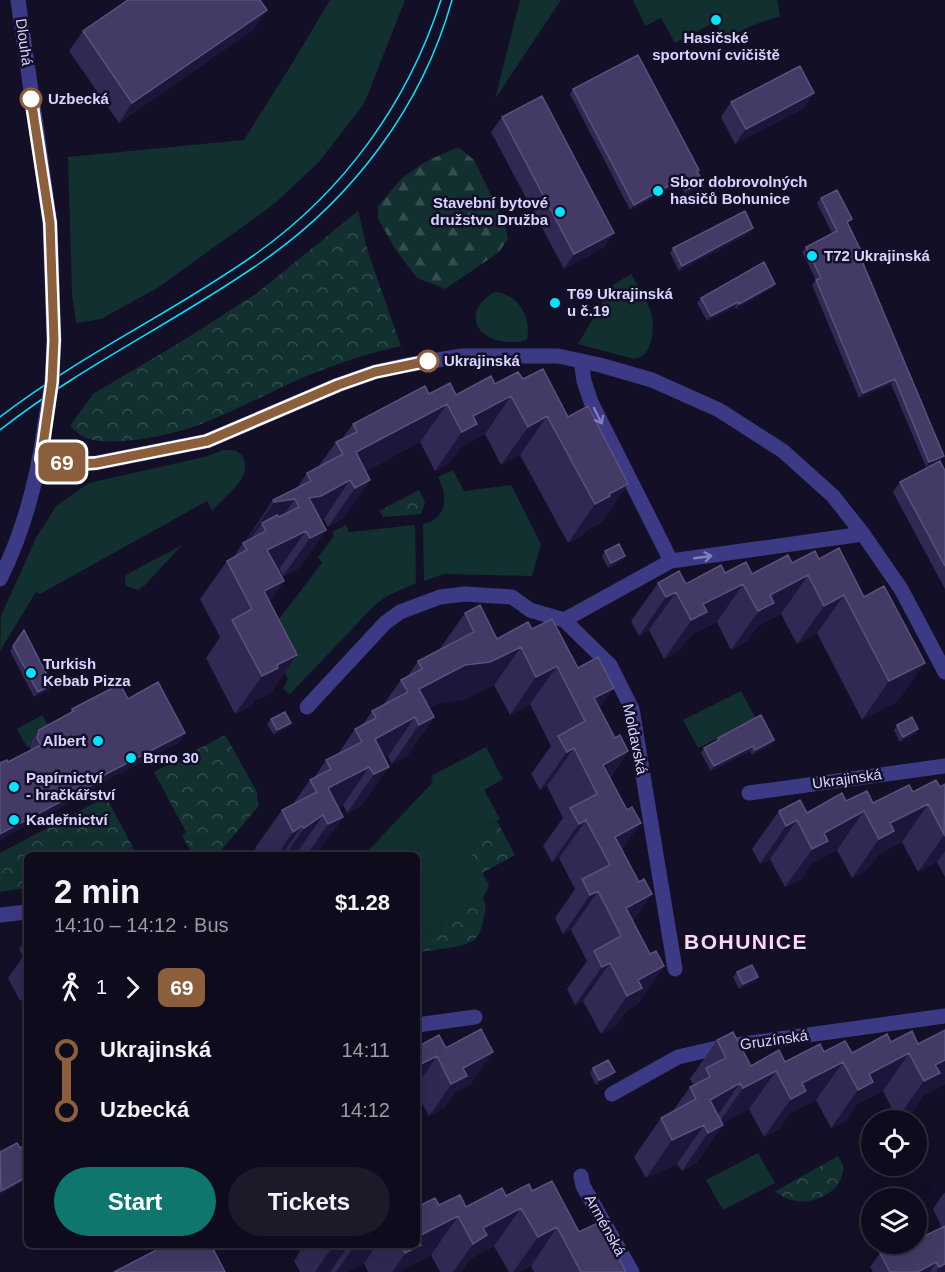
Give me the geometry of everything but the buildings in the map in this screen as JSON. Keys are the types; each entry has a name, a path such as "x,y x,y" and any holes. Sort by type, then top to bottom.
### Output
{"street":[{"name":"Dlouhá","path":"0,579 28,507 41,459 52,382 54,340 50,223 18,0"},
{"path":"41,459 78,464 96,463 207,441 338,385 375,372 440,358 558,356 581,361 652,380 719,410 783,451 833,496 863,534 901,589 945,672"},
{"path":"581,361 584,381 591,402 671,561"},
{"path":"564,620 671,561 863,534"},
{"name":"Moldavská","path":"307,707 385,623 400,612 440,597 465,594 512,597 530,610 564,620 609,665 632,709 675,969"},
{"name":"Ukrajinská","path":"749,793 945,766"},
{"path":"0,915 24,912"},
{"name":"Gruzínská","path":"612,1094 678,1057 721,1047 945,1016"},
{"path":"420,1025 475,1017"},
{"name":"Arménská","path":"581,1176 583,1186 632,1272"}],"green space":[{"path":"330,0 405,0 364,104 318,163 274,204 159,287 101,319 76,323 72,294 68,157 244,140"},
{"path":"520,0 561,0 495,99"},
{"name":"Hasičské sportovní cvičiště","path":"633,0 777,0 780,16 751,26 725,39 715,22 675,43 661,18 645,26"},
{"path":"458,147 474,160 504,222 508,239 498,253 445,289 417,278 395,249 378,218 378,206 402,178 425,162"},
{"path":"358,211 368,252 401,346 343,362 178,432 132,440 104,441 86,438 70,426 93,394 257,293"},
{"path":"631,274 651,312 652,333 649,348 640,357 634,359 578,344 612,286"},
{"path":"495,292 510,297 522,308 527,323 527,339 516,342 497,340 480,330 476,323 478,307"},
{"path":"223,450 239,453 245,465 244,472 236,487 212,511 207,501 40,594 36,592 0,651 1,616 36,538 56,506 89,483 208,456"},
{"path":"453,470 464,491 511,485 541,544 532,576 444,574 424,581 423,524 437,517 441,512 444,499 438,477"},
{"path":"419,490 425,502 421,514 383,517 379,511"},
{"path":"346,525 349,532 415,525 416,583 387,596 375,605 290,694 283,689 288,679 266,636 322,563 318,557 334,536 332,532"},
{"path":"182,545 145,585 138,590 126,586 125,576"},
{"path":"741,691 756,719 698,748 683,720"},
{"path":"42,715 51,730 32,740 30,747 27,747 17,729"},
{"path":"225,735 257,792 258,807 220,852 191,852 182,836 186,832 154,772"},
{"path":"486,747 503,779 484,790 500,819 464,839 489,885 483,899 420,932 420,852 367,852 433,782 431,776"},
{"path":"106,797 135,852 24,852 24,888 0,892 0,853"},
{"path":"497,821 515,855 482,873 464,839"},
{"path":"483,899 486,906 482,927 472,941 458,946 420,952 420,932"},
{"path":"758,1153 775,1183 723,1210 706,1180"},
{"path":"838,1156 843,1166 842,1177 838,1184 825,1195 817,1199 800,1201 774,1192"}],"tram line":[{"path":"0,417 62,374 193,295 257,253 318,201 370,141 391,108 411,74 441,0"},
{"path":"0,430 63,385 260,263 325,210 379,148 402,114 439,39 452,0"}],"bus line":[{"name":"69","path":"31,99 50,223 52,252 54,340 52,382 41,459 78,464 96,463 207,441 338,385 375,372 428,361"}],"place":[{"name":"Hasičské sportovní cvičiště","path":"716,20"},
{"name":"Uzbecká","path":"31,99"},
{"name":"Sbor dobrovolných hasičů Bohunice","path":"658,191"},
{"name":"Stavební bytové družstvo Družba","path":"560,212"},
{"name":"T72 Ukrajinská","path":"812,256"},
{"name":"T69 Ukrajinská u č.19","path":"555,303"},
{"name":"Ukrajinská","path":"428,361"},
{"name":"Turkish Kebab Pizza","path":"31,673"},
{"name":"Albert","path":"98,741"},
{"name":"Brno 30","path":"131,758"},
{"name":"Papírnictví - hračkářství","path":"14,787"},
{"name":"Kadeřnictví","path":"14,820"}],"district":[{"name":"BOHUNICE","path":"746,942"}]}
